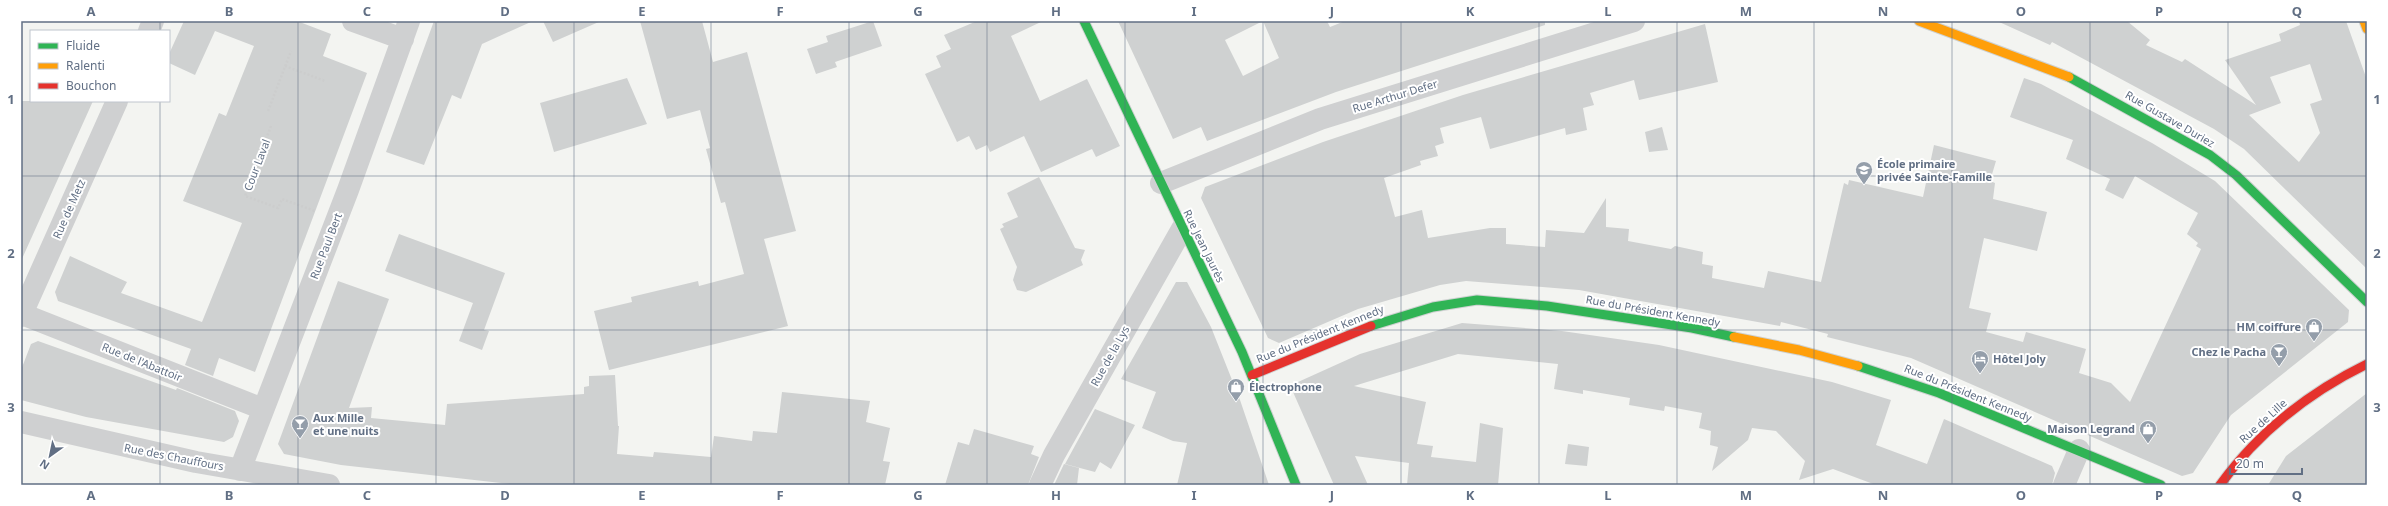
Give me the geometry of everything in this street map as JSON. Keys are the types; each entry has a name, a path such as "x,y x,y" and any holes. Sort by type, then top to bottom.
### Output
{"street":[{"path":"353,21 406,30"},
{"name":"Rue Jean Jaurès","path":"1084,21 1252,375 1296,485"},
{"name":"Rue Arthur Defer","path":"1161,184 1320,119 1634,21"},
{"name":"Rue Gustave Duriez","path":"1919,21 2072,78 2210,156 2236,175 2367,302"},
{"path":"2364,21 2367,29"},
{"name":"Rue Paul Bert","path":"240,470 336,219 406,30"},
{"name":"Rue de Metz","path":"21,315 117,102"},
{"name":"Rue de la Lys","path":"1040,485 1054,455 1182,229"},
{"name":"Rue du Président Kennedy","path":"1252,375 1363,328 1404,314 1463,301 1492,301 1627,317 1799,350 1896,378 2079,450 2161,485"},
{"name":"Rue de l'Abattoir","path":"21,315 263,409"},
{"name":"Rue de Lille","path":"2220,485 2237,462 2264,435 2291,411 2330,383 2358,357"},
{"name":"Rue de Lille","path":"2330,383 2367,364"},
{"name":"Rue des Chauffours","path":"21,422 114,445 240,470 329,485"},
{"path":"2064,485 2079,450"}],"path":[{"path":"268,111 291,51"},
{"path":"285,66 325,81"},
{"name":"Cour Laval","path":"271,126 245,196 278,208 282,199 336,219"}],"building":[{"path":"184,21 297,21 331,34 323,56 367,73 255,372 219,358 213,376 185,365 191,349 58,301 55,292 70,256 127,282 121,293 202,322 242,223 183,201 219,113 226,116 254,46 215,31 195,75 170,63 170,52"},
{"path":"434,21 533,21 482,44 461,99 452,95 424,165 386,152"},
{"path":"543,21 601,21 553,42"},
{"path":"640,21 702,21 713,62 747,52 796,231 764,239 788,326 609,370 594,311 632,302 631,297 698,281 699,286 744,274 725,202 721,203 706,149 710,148 700,110 667,119"},
{"path":"873,21 882,46 835,62 837,67 816,74 807,49 828,42 826,36"},
{"path":"977,21 1043,21 1011,36 1040,101 1087,79 1120,146 1096,157 1092,149 1041,172 1024,136 990,152 987,145 976,150 969,136 957,142 925,74 941,67 936,56 951,49 944,35"},
{"path":"1118,21 1263,21 1327,21 1330,27 1345,21 1545,21 1545,25 1336,92 1207,141 1201,127 1173,139","holes":["1263,21 1279,58 1243,76 1225,40"]},
{"path":"1997,21 2127,21 2150,40 2146,45 2182,62 2185,59 2256,105 2225,60 2281,41 2279,34 2300,25 2299,21 2346,21 2367,80 2367,269 2244,149 2214,129 2052,42 2050,45","holes":["2310,64 2322,100 2310,104 2320,133 2299,162 2249,115 2281,103 2270,77"]},
{"path":"1705,24 1718,82 1639,100 1634,80 1590,93 1594,105 1583,108 1587,130 1566,135 1565,128 1490,149 1481,117 1440,128 1444,143 1435,146 1438,156 1420,161 1421,165 1384,178 1395,217 1422,210 1428,238 1490,228 1506,228 1506,244 1545,247 1546,230 1584,233 1606,198 1606,227 1629,229 1628,241 1671,249 1675,246 1703,252 1702,264 1713,266 1712,278 1764,288 1768,271 1821,282 1844,183 1848,185 1849,180 1923,197 1934,145 1996,161 1990,181 1995,183 1993,199 2047,212 2037,251 1984,238 1969,308 1991,313 1986,332 2023,342 2026,332 2086,349 2079,373 2111,383 2130,402 2201,249 2196,246 2198,243 2187,234 2198,213 2135,176 2123,199 2105,190 2110,179 2066,159 2073,140 2010,117 2024,78 2041,84 2152,143 2215,181 2349,310 2348,322 2231,415 2193,473 2182,476 1911,358 1827,337 1828,334 1781,322 1780,326 1579,290 1466,281 1440,285 1358,309 1279,343 1268,338 1201,198 1205,187 1323,142 1463,95"},
{"path":"627,78 647,124 554,152 540,103"},
{"path":"21,101 93,102 21,261"},
{"path":"1662,127 1668,150 1649,152 1645,132"},
{"path":"1039,177 1075,248 1085,250 1081,260 1083,265 1026,292 1017,290 1013,280 1017,267 1000,229 1004,227 1002,224 1018,217 1007,193"},
{"path":"399,234 505,273 484,330 489,331 482,350 459,341 473,303 385,271"},
{"path":"338,281 389,299 349,408 372,407 371,418 445,425 447,404 584,394 584,387 589,386 589,376 615,375 619,426 617,454 653,457 654,452 711,457 714,436 752,441 753,431 777,433 782,392 870,401 866,422 890,428 883,461 890,462 885,485 518,485 341,465 284,454 278,444"},
{"path":"1176,282 1187,282 1211,327 1240,400 1269,485 1177,485 1187,443 1173,441 1142,428 1156,392 1121,379"},
{"path":"1462,323 1562,331 1659,345 1832,382 1891,400 1876,445 1927,464 1944,419 2052,466 2055,473 2052,485 1876,485 1833,469 1799,480 1805,461 1776,431 1752,428 1748,440 1712,471 1718,447 1710,445 1711,431 1699,428 1702,413 1665,406 1664,411 1629,405 1630,398 1583,390 1583,394 1554,389 1558,364 1458,354 1354,386 1426,402 1417,444 1433,446 1431,457 1476,462 1480,423 1503,428 1498,485 1407,485 1409,463 1355,456 1368,485 1334,485 1293,392 1298,382 1360,354"},
{"path":"38,341 176,390 177,388 235,411 239,421 233,437 224,442 86,417 21,400 21,370 31,344"},
{"path":"2367,393 2367,485 2268,485 2286,456"},
{"path":"1095,409 1135,425 1111,469 1100,462 1095,472 1065,464"},
{"path":"974,429 1034,446 1031,454 1039,457 1028,485 945,485 958,442 969,445"},
{"path":"1568,444 1589,447 1587,466 1565,464"},
{"path":"1064,464 1079,468 1077,485 1054,485"}],"traffic: fast":[{"path":"1084,21 1242,352 1296,485"},
{"path":"2069,77 2210,155 2236,175 2367,302"},
{"path":"1371,326 1433,307 1477,300 1547,306 1692,328 1734,337"},
{"path":"1858,366 1939,393 2161,485"}],"traffic: slow":[{"path":"1919,21 2069,77"},
{"path":"2364,21 2367,29"},
{"path":"1734,337 1799,350 1858,366"}],"traffic: jam":[{"path":"1252,375 1371,326"},
{"path":"2220,485 2251,447 2286,415 2345,375 2367,364"}],"place":[{"name":"École primaire privée Sainte-Famille","path":"1864,185"},
{"name":"HM coiffure","path":"2314,342"},
{"name":"Chez le Pacha","path":"2279,367"},
{"name":"Hôtel Joly","path":"1980,374"},
{"name":"Électrophone","path":"1236,402"},
{"name":"Aux Mille et une nuits","path":"300,439"},
{"name":"Maison Legrand","path":"2148,444"}]}
